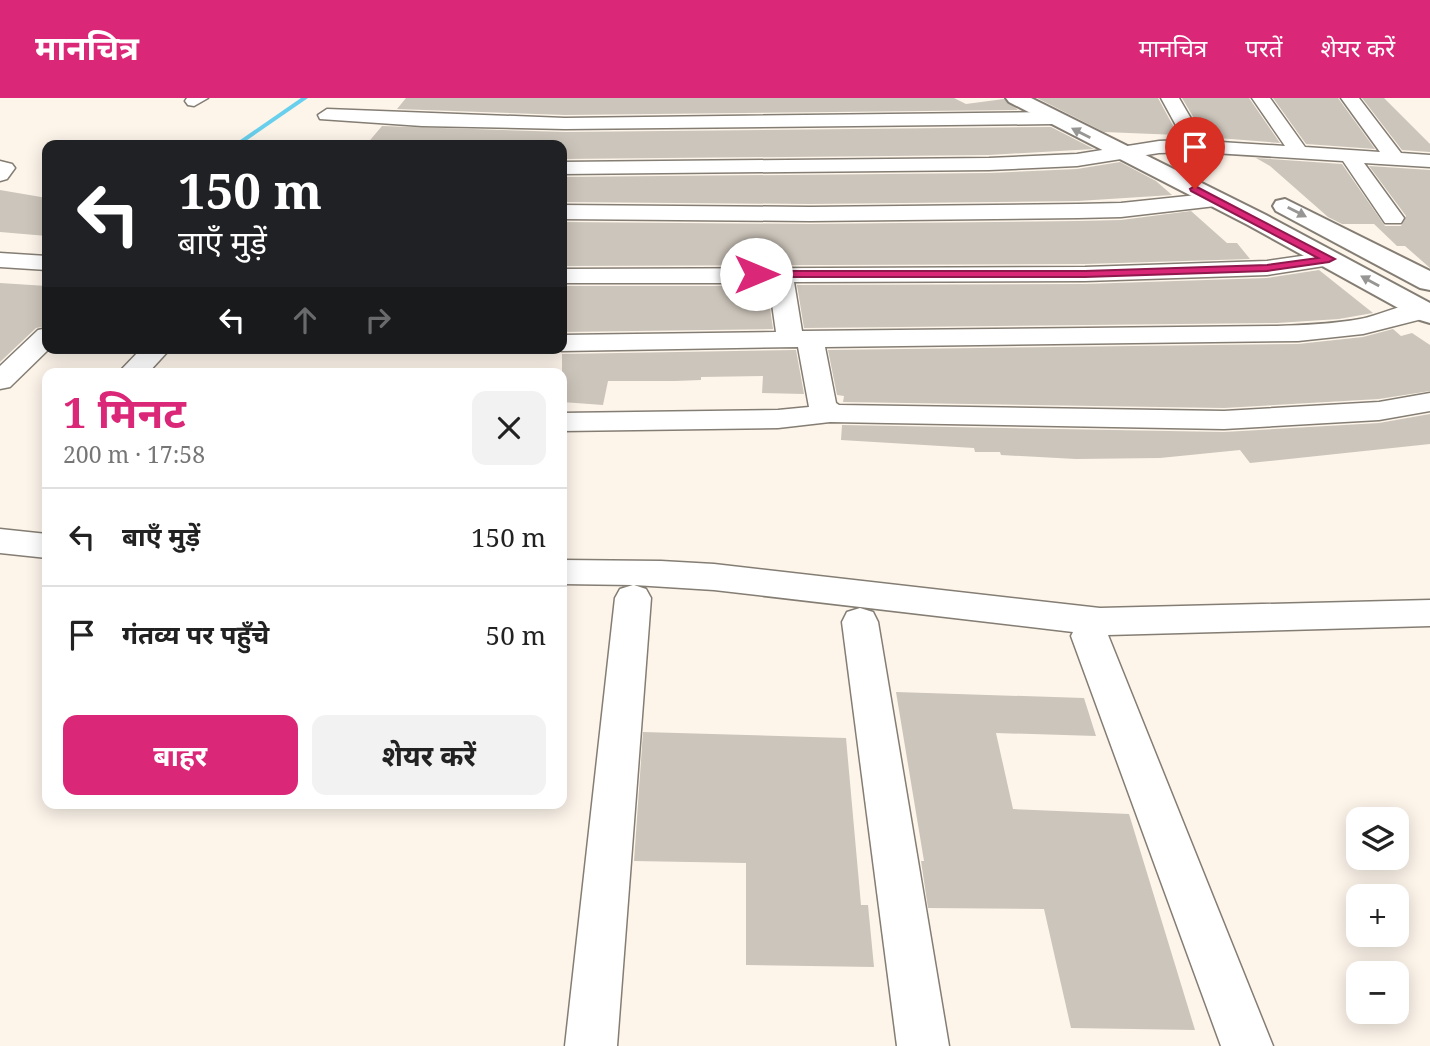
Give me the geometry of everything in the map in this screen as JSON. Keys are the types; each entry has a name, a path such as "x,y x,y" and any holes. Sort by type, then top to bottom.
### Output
{"main road":[{"path":"1016,98 1056,108 1159,147 1329,259 1428,313"},
{"path":"1056,108 1121,152 1224,190"},
{"path":"1266,198 1430,282"}],"street":[{"path":"421,121 436,98"},
{"path":"1170,98 1197,146"},
{"path":"1261,98 1299,152"},
{"path":"1350,98 1395,159"},
{"path":"916,104 943,122"},
{"path":"721,106 737,123"},
{"path":"821,106 838,123"},
{"path":"327,115 421,121 519,116 737,123 943,122 1056,108"},
{"path":"567,168 989,164 1077,160 1159,147 1197,146 1430,161"},
{"path":"1349,156 1393,218"},
{"path":"0,167 5,168 0,175"},
{"path":"567,212 810,214 1121,210 1224,190"},
{"path":"567,276 1099,274 1267,268 1329,259"},
{"path":"4,263 42,263"},
{"path":"780,274 822,405 830,413"},
{"path":"567,343 800,338 1270,335 1364,327 1382,324 1387,318 1428,313"},
{"path":"0,381 42,341"},
{"path":"137,368 152,354"},
{"path":"567,422 778,419 830,413 878,417 1224,420 1379,411 1430,402"},
{"path":"0,541 42,545"},
{"path":"567,572 715,576 1100,622 1430,613"},
{"path":"591,1046 633,598"},
{"path":"860,622 923,1046"},
{"path":"1090,636 1247,1046"}],"building":[{"path":"406,98 954,98 966,104 1004,99 1018,110 565,115 397,109"},
{"path":"1037,98 1158,98 1178,135 1104,132"},
{"path":"1182,98 1249,98 1280,143 1205,137"},
{"path":"1273,98 1338,98 1375,149 1306,144"},
{"path":"1362,98 1384,98 1430,144 1430,152 1402,150"},
{"path":"382,126 565,132 1051,127 1094,149 989,155 567,159 567,140 370,140"},
{"path":"1256,158 1342,164 1385,226 1401,226 1406,216 1369,166 1430,170 1430,268 1405,246 1397,246 1374,224 1342,224 1328,217 1270,166"},
{"path":"1120,162 1156,181 1172,195 1078,201 810,204 567,202 567,177 989,173 1077,169"},
{"path":"0,190 42,197 42,236 0,232"},
{"path":"1191,211 1227,243 1237,243 1250,259 1085,264 567,266 567,222 810,224 1121,220"},
{"path":"1319,270 1373,313 1339,319 1277,323 804,328 797,285 1085,284 1267,278"},
{"path":"0,283 42,286 42,327 36,328 0,362"},
{"path":"567,286 767,286 773,329 567,332"},
{"path":"1393,329 1401,336 1412,333 1430,345 1430,391 1379,399 1224,408 843,402 844,396 837,395 828,350 1298,344 1363,337"},
{"path":"796,350 804,394 762,393 763,376 701,377 701,380 608,381 603,405 567,402 567,368 562,368 562,354"},
{"path":"1430,414 1430,444 1250,463 1240,450 1160,458 1076,459 1001,455 1000,452 975,452 974,448 841,440 842,425 1224,432 1379,423"},
{"path":"896,692 1084,698 1096,736 996,733 1013,809 1129,814 1195,1030 1071,1028 1044,909 928,908 921,861 924,861"},
{"path":"643,732 846,738 861,905 868,905 874,967 746,965 746,863 634,861"}],"waterway":[{"path":"243,140 305,98"}],"route":[{"path":"756,274 1085,274 1267,268 1329,259 1195,189"}]}
